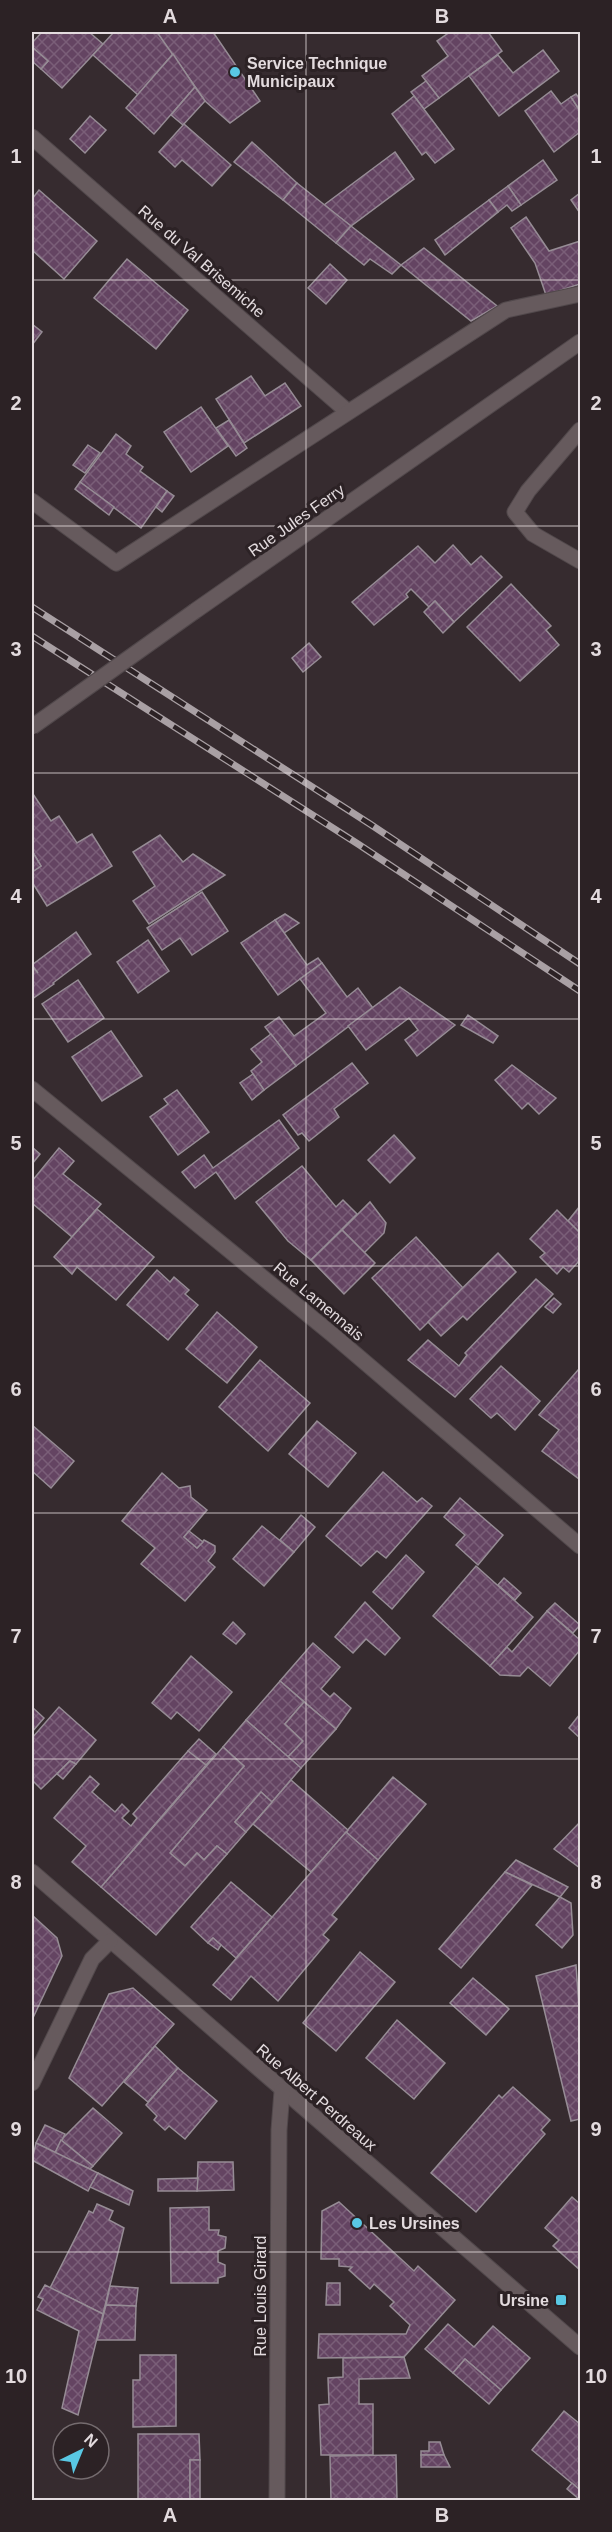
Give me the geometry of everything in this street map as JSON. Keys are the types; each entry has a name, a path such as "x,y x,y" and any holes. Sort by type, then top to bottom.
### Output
{"street":[{"name":"Rue du Val Brisemiche","path":"32,137 348,412"},
{"path":"32,501 116,563 506,310 580,294"},
{"name":"Rue Jules Ferry","path":"32,727 580,342"},
{"path":"580,430 528,491 515,512 533,534 580,561"},
{"name":"Rue Lamennais","path":"32,1089 333,1335 580,1546"},
{"name":"Rue Albert Perdreaux","path":"32,1872 580,2347"},
{"path":"32,2083 92,1959 110,1941"},
{"name":"Rue Louis Girard","path":"277,2500 279,2130 282,2091"}],"building":[{"path":"42,32 89,32 103,44 62,88 41,69 48,61 32,47 32,43"},
{"path":"114,32 157,32 173,54 138,95 93,55"},
{"path":"157,32 213,32 260,101 230,123 205,101"},
{"path":"450,32 488,32 502,51 439,98 422,76 448,56 437,41"},
{"path":"32,47 48,61 41,69 32,61"},
{"path":"543,50 559,71 499,116 469,76 498,55 513,73"},
{"path":"173,54 195,87 154,134 126,108"},
{"path":"426,81 439,98 424,109 411,92"},
{"path":"195,87 205,101 183,125 171,115"},
{"path":"551,91 561,104 571,97 580,111 580,132 554,152 525,111"},
{"path":"576,94 580,99 580,111 571,97"},
{"path":"414,96 454,149 435,163 426,152 422,155 392,114"},
{"path":"90,116 106,130 85,153 70,139"},
{"path":"184,124 231,165 212,186 182,160 175,167 159,152"},
{"path":"252,142 297,183 283,200 234,162"},
{"path":"395,152 414,179 351,226 324,205"},
{"path":"543,160 557,180 521,205 508,186"},
{"path":"297,183 351,226 336,243 283,200"},
{"path":"508,186 521,205 512,211 507,205 498,212 489,200"},
{"path":"39,190 97,241 64,279 32,250 32,199"},
{"path":"580,193 580,213 571,200"},
{"path":"489,200 498,212 445,255 435,240"},
{"path":"526,217 549,251 580,241 580,284 546,295 535,263 511,228"},
{"path":"351,226 401,265 392,274 370,259 364,265 336,243"},
{"path":"424,248 497,306 471,321 401,265"},
{"path":"127,259 188,310 156,349 94,298"},
{"path":"330,264 347,280 326,304 308,288"},
{"path":"32,324 42,332 32,345"},
{"path":"251,376 265,396 285,383 301,406 244,443 216,399"},
{"path":"201,407 228,446 191,472 164,432"},
{"path":"229,420 247,448 236,456 216,428"},
{"path":"116,434 131,446 126,454 143,467 140,471 167,491 141,528 80,482"},
{"path":"88,445 100,453 85,473 73,465"},
{"path":"80,482 114,507 109,515 75,489"},
{"path":"167,491 174,496 162,512 156,507"},
{"path":"453,545 471,565 481,556 502,577 454,622 435,601 429,607 411,589 406,594 408,597 374,625 352,602 418,546 435,563"},
{"path":"511,584 551,626 546,630 559,645 520,681 467,627"},
{"path":"435,601 454,622 443,633 424,612"},
{"path":"309,643 321,657 303,672 292,658"},
{"path":"33,794 51,821 59,816 77,843 92,834 112,866 47,906 32,882 32,872 41,866 32,851"},
{"path":"160,835 183,862 193,854 225,875 149,924 133,901 155,886 133,852"},
{"path":"32,851 41,866 32,872"},
{"path":"202,892 228,931 192,955 180,938 162,950 147,928"},
{"path":"285,914 299,923 284,933 275,920"},
{"path":"275,920 307,965 318,958 322,963 278,995 241,943"},
{"path":"76,932 91,954 32,999 32,966 38,973 32,965"},
{"path":"148,940 169,971 138,993 117,962"},
{"path":"322,963 347,997 358,988 373,1008 296,1066 265,1027 279,1017 294,1036 326,1013 300,979"},
{"path":"78,980 104,1018 68,1042 42,1004"},
{"path":"400,987 455,1025 417,1056 405,1040 418,1030 409,1018 366,1050 348,1026"},
{"path":"468,1015 498,1036 493,1043 461,1025"},
{"path":"111,1031 142,1076 102,1101 72,1057"},
{"path":"271,1034 296,1066 264,1090 251,1071 262,1062 251,1049"},
{"path":"352,1063 368,1083 334,1109 339,1117 309,1141 302,1133 298,1135 283,1115"},
{"path":"512,1065 556,1098 539,1114 528,1103 522,1109 495,1080"},
{"path":"253,1074 264,1090 252,1100 240,1083"},
{"path":"177,1090 209,1132 178,1155 150,1117 168,1104 164,1099"},
{"path":"279,1120 299,1148 235,1199 216,1172 195,1188 182,1172 204,1155 213,1168"},
{"path":"394,1135 415,1158 390,1183 368,1160"},
{"path":"32,1147 40,1154 32,1164"},
{"path":"59,1148 74,1161 63,1174 101,1204 72,1237 33,1204 32,1206 32,1181"},
{"path":"302,1166 336,1207 343,1200 357,1214 311,1260 288,1241 256,1202"},
{"path":"370,1202 386,1223 384,1233 364,1253 342,1230"},
{"path":"580,1206 580,1233 568,1221"},
{"path":"97,1209 154,1257 116,1300 77,1267 72,1274 54,1257"},
{"path":"557,1210 580,1233 580,1260 569,1272 563,1267 557,1274 540,1257 545,1253 530,1239"},
{"path":"342,1230 375,1263 344,1294 311,1260"},
{"path":"416,1237 463,1288 420,1330 372,1278"},
{"path":"498,1253 516,1272 467,1320 463,1316 441,1336 428,1322"},
{"path":"157,1270 170,1282 174,1277 189,1290 185,1294 198,1305 168,1340 127,1305"},
{"path":"536,1279 553,1294 455,1397 408,1360 428,1340 459,1366 467,1355 465,1353"},
{"path":"554,1298 561,1304 553,1313 545,1307"},
{"path":"217,1312 257,1347 227,1383 186,1349"},
{"path":"260,1360 310,1403 268,1451 219,1407"},
{"path":"501,1366 540,1401 515,1430 497,1413 491,1418 470,1399"},
{"path":"578,1370 580,1372 579,1479 542,1451 559,1430 539,1415"},
{"path":"317,1421 356,1453 328,1487 289,1454"},
{"path":"32,1425 74,1461 51,1488 32,1471"},
{"path":"383,1472 417,1502 422,1498 432,1506 386,1558 377,1551 361,1566 326,1536"},
{"path":"162,1473 179,1488 190,1486 191,1497 207,1510 184,1537 197,1548 204,1540 215,1546 215,1552 208,1561 215,1567 185,1601 141,1564 155,1548 122,1521"},
{"path":"460,1498 503,1535 478,1565 456,1545 465,1535 444,1517"},
{"path":"301,1515 315,1527 294,1552 280,1540"},
{"path":"262,1526 294,1552 264,1586 233,1559"},
{"path":"189,1531 203,1542 197,1548 184,1537"},
{"path":"406,1555 424,1572 392,1609 373,1592"},
{"path":"476,1566 533,1617 490,1666 433,1616"},
{"path":"504,1578 521,1593 515,1600 498,1585"},
{"path":"365,1602 400,1638 385,1655 366,1639 353,1653 335,1637"},
{"path":"555,1603 580,1625 573,1633 547,1611"},
{"path":"547,1611 580,1640 580,1650 550,1686 528,1667 520,1676 500,1675 490,1666 507,1647 512,1652"},
{"path":"233,1622 245,1634 236,1644 223,1634"},
{"path":"313,1643 340,1667 321,1689 330,1697 334,1693 351,1708 336,1729 280,1681"},
{"path":"191,1656 232,1692 199,1731 177,1712 171,1719 152,1703"},
{"path":"280,1681 304,1702 285,1724 303,1741 288,1757 246,1720"},
{"path":"304,1702 336,1729 301,1768 288,1757 303,1741 285,1724"},
{"path":"32,1707 44,1718 32,1732"},
{"path":"59,1707 96,1740 76,1764 70,1761 41,1789 32,1780 32,1738"},
{"path":"580,1714 580,1738 569,1728"},
{"path":"246,1720 301,1768 272,1802 261,1792 235,1822 246,1832 227,1854 217,1846 204,1860 197,1853 185,1866 170,1853 244,1766 223,1747"},
{"path":"199,1739 216,1754 206,1765 188,1751"},
{"path":"223,1747 244,1766 170,1853 185,1866 197,1853 204,1860 217,1846 227,1854 156,1935 101,1887"},
{"path":"188,1751 206,1765 101,1887 72,1862 86,1846 54,1818 90,1776 99,1784 92,1792 115,1812 122,1804 129,1811 122,1818 131,1826 137,1818 133,1814"},
{"path":"70,1761 76,1764 63,1779 57,1774"},
{"path":"393,1777 426,1804 378,1860 346,1832"},
{"path":"291,1780 348,1830 311,1872 253,1824"},
{"path":"261,1792 272,1802 246,1832 235,1822"},
{"path":"580,1822 580,1868 554,1849"},
{"path":"346,1832 378,1860 332,1915 337,1919 323,1935 329,1940 278,2001 251,1976 231,2000 213,1985"},
{"path":"516,1860 568,1887 560,1897 505,1872"},
{"path":"505,1872 532,1885 461,1968 439,1949"},
{"path":"231,1882 272,1917 236,1958 213,1938 208,1943 191,1927"},
{"path":"560,1897 571,1903 573,1935 562,1948 536,1925"},
{"path":"32,1915 57,1938 62,1956 32,2020"},
{"path":"213,1938 221,1945 218,1950 208,1943"},
{"path":"360,1952 395,1982 336,2051 303,2023"},
{"path":"576,1965 580,2022 580,2119 571,2121 536,1976"},
{"path":"473,1978 509,2009 486,2035 450,2003"},
{"path":"133,1988 174,2024 102,2106 69,2078 109,1994"},
{"path":"397,2020 445,2063 414,2099 366,2058"},
{"path":"155,2046 178,2068 148,2102 124,2082"},
{"path":"178,2068 217,2101 185,2139 169,2126 165,2130 154,2120 157,2116 146,2105"},
{"path":"513,2087 550,2120 541,2130 545,2134 476,2212 431,2173 499,2095 502,2098"},
{"path":"93,2108 122,2133 93,2166 61,2140"},
{"path":"45,2125 65,2134 55,2153 36,2143"},
{"path":"61,2140 93,2166 90,2169 55,2153"},
{"path":"36,2143 98,2173 88,2191 32,2160"},
{"path":"198,2162 233,2162 234,2190 197,2191"},
{"path":"98,2173 133,2191 129,2205 90,2187"},
{"path":"198,2178 197,2191 158,2191 158,2179"},
{"path":"572,2197 580,2204 580,2270 553,2246 559,2240 545,2228"},
{"path":"339,2202 414,2271 418,2266 455,2300 404,2357 318,2358 319,2334 406,2334 410,2325 390,2306 394,2302 374,2284 370,2289 349,2270 352,2267 339,2266 339,2259 321,2259 322,2211"},
{"path":"97,2204 113,2211 109,2220 124,2228 103,2314 50,2288 89,2211 93,2213"},
{"path":"209,2207 209,2230 219,2230 218,2235 226,2237 225,2248 218,2251 218,2262 225,2265 225,2276 218,2278 218,2283 171,2283 170,2208"},
{"path":"327,2283 340,2283 340,2305 326,2305"},
{"path":"45,2285 103,2314 78,2415 62,2408 79,2331 37,2310 43,2299 38,2297"},
{"path":"110,2286 138,2288 136,2306 106,2305"},
{"path":"106,2305 136,2306 135,2340 97,2340"},
{"path":"448,2324 474,2347 493,2326 530,2358 501,2390 465,2359 453,2373 425,2349"},
{"path":"140,2355 176,2355 176,2426 133,2427 133,2380 140,2380"},
{"path":"404,2357 410,2378 359,2379 359,2404 373,2404 373,2455 321,2455 319,2405 329,2404 328,2378 343,2377 343,2358"},
{"path":"465,2359 501,2390 489,2404 453,2373"},
{"path":"564,2411 580,2424 580,2490 532,2450"},
{"path":"138,2434 199,2434 200,2460 190,2460 190,2500 138,2500"},
{"path":"429,2442 440,2442 444,2455 421,2455 421,2451 429,2451"},
{"path":"396,2455 397,2500 331,2500 330,2456"},
{"path":"421,2455 444,2455 450,2467 421,2467"},
{"path":"190,2460 200,2460 200,2500 190,2500"},
{"path":"572,2483 580,2490 580,2500 567,2489"}],"railway":[{"path":"32,607 370,824 580,964"},
{"path":"32,636 358,844 580,991"}],"place":[{"name":"Service Technique Municipaux","path":"235,72"},
{"name":"Les Ursines","path":"357,2223"},
{"name":"Ursine","path":"561,2300"}]}
